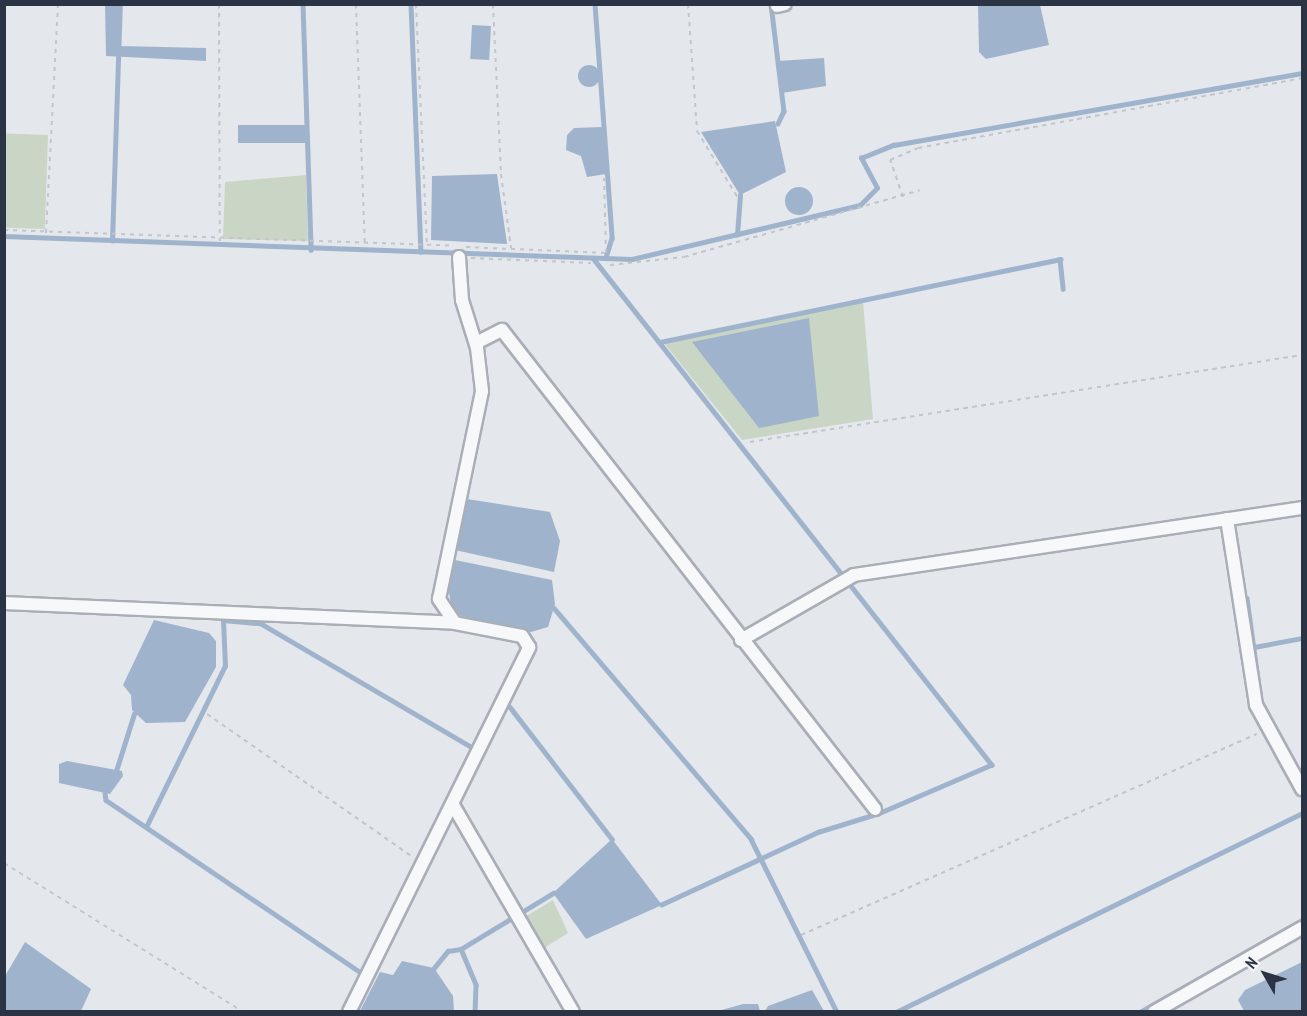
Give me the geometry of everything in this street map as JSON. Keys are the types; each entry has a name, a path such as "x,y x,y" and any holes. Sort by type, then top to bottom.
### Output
{"street":[{"path":"456,623 446,616 438,588 479,421 482,368 462,300 459,257"},
{"path":"476,343 502,330 741,640 875,809"},
{"path":"741,640 854,575 1302,508"},
{"path":"1227,519 1256,705 1302,789"},
{"path":"4,603 456,623 522,636 530,643 424,864 349,1011"},
{"path":"453,805 573,1011"},
{"path":"1154,1011 1302,928"}],"path":[{"path":"46,233 58,4"},
{"path":"219,4 220,241"},
{"path":"356,4 365,245"},
{"path":"416,4 427,245"},
{"path":"493,4 501,174 511,248"},
{"path":"688,4 697,131 738,198"},
{"path":"903,197 890,160 918,148 1302,78"},
{"path":"4,230 220,241 427,245 606,253 604,178"},
{"path":"610,265 684,257 903,197 920,190"},
{"path":"459,257 591,263"},
{"path":"750,442 1302,355"},
{"path":"207,714 424,864"},
{"path":"801,935 1268,729"},
{"path":"4,862 243,1011"}],"green space":[{"path":"5,133 48,135 45,229 4,228"},
{"path":"306,175 308,241 223,239 225,182"},
{"path":"863,302 873,419 742,440 664,343"},
{"path":"553,900 568,933 544,948 525,917"}],"water":[{"path":"105,5 120,5 119,46 206,48 206,61 106,56"},
{"path":"978,5 1040,5 1049,45 986,59 979,52"},
{"path":"472,25 491,26 489,60 470,59"},
{"path":"824,58 826,86 782,93 778,61"},
{"path":"589,65 597,68 600,76 597,84 589,87 581,84 578,76 581,68"},
{"path":"775,121 786,172 740,195 701,132"},
{"path":"238,125 307,125 307,143 238,143"},
{"path":"602,127 606,174 587,177 581,156 566,150 567,135 574,128"},
{"path":"497,174 507,244 431,240 432,176"},
{"path":"799,187 809,191 813,201 809,211 799,215 789,211 785,201 789,191"},
{"path":"809,318 819,416 759,428 692,342"},
{"path":"467,499 550,512 560,541 554,572 455,550"},
{"path":"455,560 552,580 555,604 548,627 531,632 458,615 452,611 447,580"},
{"path":"154,620 209,633 216,641 216,667 185,722 146,723 132,710 131,695 123,685"},
{"path":"67,761 122,771 123,776 110,794 59,783 59,764"},
{"path":"612,839 662,905 586,939 553,893"},
{"path":"25,942 91,989 81,1011 5,1011 5,976"},
{"path":"402,961 434,968 453,996 454,1011 360,1011 380,972 393,975"},
{"path":"1302,962 1302,1011 1244,1011 1238,1000 1245,990"},
{"path":"812,990 824,1011 765,1011 768,1006"},
{"path":"743,1004 758,1004 760,1011 718,1011"}],"waterway":[{"path":"112,241 120,4"},
{"path":"303,4 311,250"},
{"path":"411,4 421,252"},
{"path":"595,4 612,238 606,258"},
{"path":"771,4 784,111 778,124"},
{"path":"4,236 632,259 860,205 877,188 861,158 894,145 1302,73"},
{"path":"737,235 740,195"},
{"path":"593,258 992,765 878,814 819,832 662,905"},
{"path":"660,342 1060,259 1063,289"},
{"path":"1247,598 1260,694"},
{"path":"554,608 751,839 837,1012"},
{"path":"146,827 225,666 223,620 260,623 473,748"},
{"path":"1254,647 1302,638"},
{"path":"510,707 612,839"},
{"path":"116,771 134,714"},
{"path":"1287,750 1302,776"},
{"path":"105,793 106,800 363,974"},
{"path":"896,1012 1302,813"},
{"path":"506,884 522,912"},
{"path":"434,968 448,951 461,949 553,893"},
{"path":"1140,1012 1302,920"},
{"path":"461,949 476,985 475,1012"}]}
